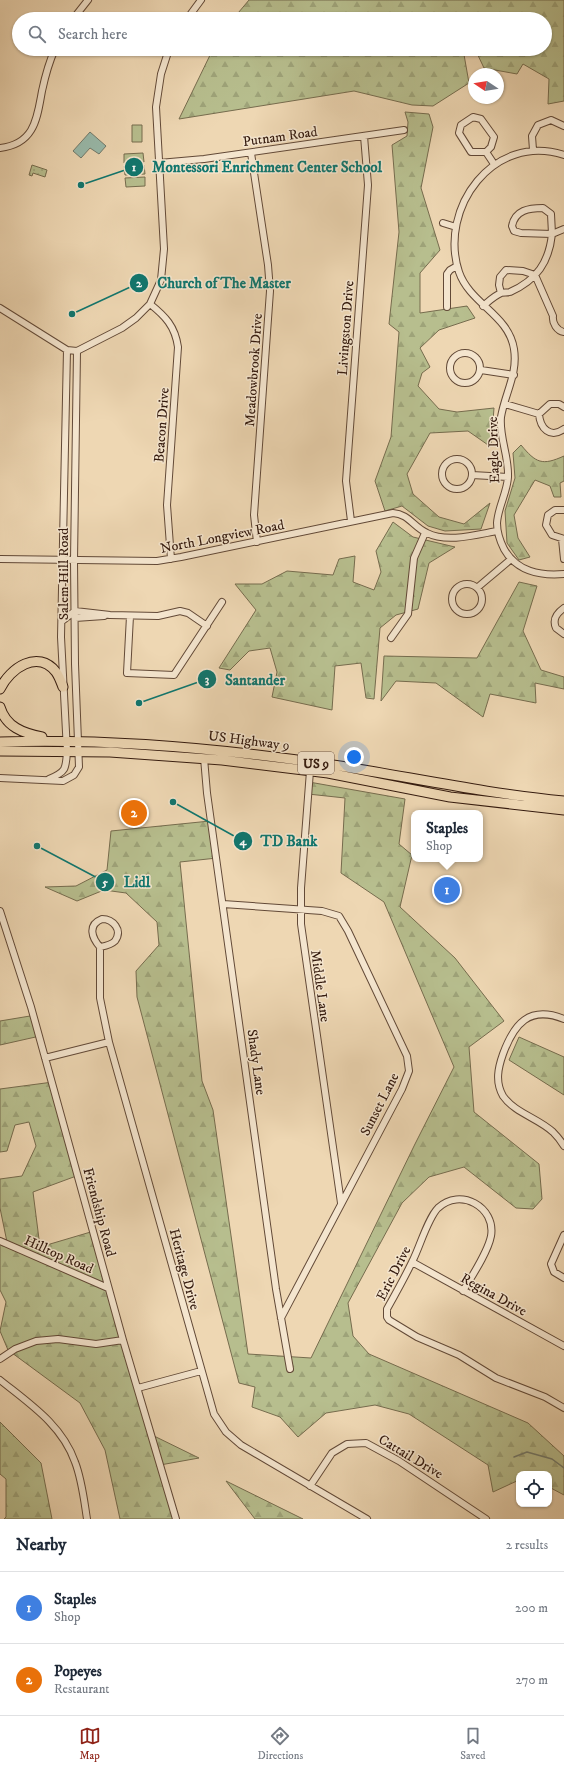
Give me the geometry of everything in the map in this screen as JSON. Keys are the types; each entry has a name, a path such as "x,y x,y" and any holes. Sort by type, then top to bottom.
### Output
{"highway":[{"path":"0,688 8,676 16,668 24,663 31,662 40,662 49,666 57,673 63,686"},
{"path":"0,707 7,721 18,730 31,735 62,740"},
{"name":"US Highway 9","path":"0,742 78,740 120,742 276,757 342,766 465,788 564,801"},
{"name":"US Highway 9","path":"0,751 67,751 204,758 310,771 450,797 564,810"}],"street":[{"path":"79,12 88,0"},
{"path":"192,12 201,0"},
{"path":"0,148 17,142 33,127 38,117 46,73 52,56"},
{"path":"0,308 67,350 77,351 122,328 136,318 150,304 158,287 164,265 156,118 158,88 167,56"},
{"path":"478,117 481,119 494,137 491,147 486,152 471,152 461,136 461,125 471,118 478,117"},
{"path":"533,150 532,136 538,125 551,120 564,126"},
{"name":"Putnam Road","path":"159,163 204,159 404,130"},
{"name":"Livingston Drive","path":"351,521 346,481 368,185 368,162 364,136"},
{"name":"Eagle Drive","path":"510,560 497,531 499,511 506,493 508,477 508,462 501,430 501,417 514,375 516,359 510,336 499,319 483,306 467,288 457,266 454,244 456,227 470,191 479,178 494,164 512,156 533,150 564,155"},
{"name":"Meadowbrook Drive","path":"251,152 268,265 270,291 254,515 257,542"},
{"path":"486,152 494,164"},
{"path":"483,306 501,293 509,292 535,276 546,261 552,234 551,214 543,208 522,211 515,216 512,226 516,232 552,234 564,229"},
{"path":"443,223 456,227"},
{"path":"446,307 448,272 457,266"},
{"path":"501,293 499,285 500,277 506,270 523,271 535,276 553,316 555,325 559,330 564,332"},
{"name":"Beacon Drive","path":"150,304 171,324 176,334 178,347 167,505 171,559"},
{"name":"Salem Hill Road","path":"46,780 59,775 64,770 67,751 62,740 62,621 67,350"},
{"name":"Salem Hill Road","path":"0,778 63,781 74,775 79,768 80,752 78,740 74,561 77,351"},
{"path":"468,353 477,360 481,370 473,380 461,383 452,375 451,364 459,354 468,353"},
{"path":"481,370 514,375"},
{"path":"505,404 538,414"},
{"path":"538,414 550,404 559,404 564,407"},
{"path":"538,414 540,424 546,431 553,433 564,429"},
{"path":"457,459 468,465 472,475 464,486 455,489 445,482 442,472 449,461 457,459"},
{"path":"472,475 508,477"},
{"path":"564,510 555,510 548,515 546,525 552,535 563,539 564,559"},
{"name":"North Longview Road","path":"0,559 74,561 171,559 351,521 397,514 407,517 425,533"},
{"path":"392,638 408,614 414,558 425,533 448,538 497,531"},
{"path":"478,588 510,560 524,569 538,574 564,574"},
{"path":"467,584 478,588 481,597 478,608 468,613 458,610 452,602 452,595 455,589 467,584"},
{"path":"130,616 127,673 174,675 222,602"},
{"path":"564,608 559,612 555,620 556,628 564,634"},
{"path":"62,621 75,611 130,616 158,616 180,611 188,613 207,626"},
{"path":"75,618 92,618 110,615"},
{"name":"Shady Lane","path":"204,758 207,793 280,1318 290,1369"},
{"name":"Middle Lane","path":"310,771 301,924 341,1203"},
{"name":"Sunset Lane","path":"223,904 301,909 332,913 340,918 401,1042 409,1066 408,1074 402,1089 280,1318"},
{"name":"Friendship Road","path":"0,910 24,980 108,1288 176,1519"},
{"name":"Heritage Drive","path":"100,947 114,942 118,935 117,926 114,922 107,919 96,923 92,931 93,939 100,947 100,998 109,1042 214,1414 226,1432 241,1445 367,1519"},
{"path":"564,1019 553,1015 539,1014 518,1024 507,1042 499,1066 498,1078 501,1091 508,1102 551,1130 564,1146"},
{"path":"45,1058 109,1042"},
{"name":"Eric Drive","path":"464,1291 491,1237 489,1218 482,1208 473,1202 456,1199 438,1208 430,1218 412,1262 387,1309 387,1317 389,1320 421,1339 459,1355 496,1378 545,1397 564,1408"},
{"path":"564,1235 551,1264 554,1272 564,1278"},
{"name":"Hilltop Road","path":"0,1241 108,1288"},
{"name":"Regina Drive","path":"412,1262 564,1346"},
{"path":"0,1359 15,1348 41,1340 58,1339 96,1344 123,1340"},
{"path":"138,1388 201,1371"},
{"path":"0,1380 44,1415 66,1443 78,1471 88,1519"},
{"name":"Cattail Drive","path":"310,1486 332,1452 347,1444 366,1443 399,1461 486,1519"}],"green space":[{"path":"249,0 564,0 564,101 548,104 549,79 523,64 517,74 504,72 504,68 484,68 478,56 552,56 552,12 239,12"},
{"path":"210,56 464,56 468,84 433,106 412,105 354,91 179,119"},
{"path":"405,112 429,114 433,127 421,188 440,250 420,273 420,313 467,306 475,318 439,330 420,348 430,367 422,373 418,386 439,409 457,412 494,408 491,447 468,431 430,433 407,474 413,494 439,517 464,524 490,503 481,529 445,531 428,526 402,506 385,511 375,481 391,437 399,332 389,324 399,232 392,145 407,136 408,122"},
{"path":"132,125 142,125 142,142 132,142"},
{"path":"143,153 144,162 124,163 124,154"},
{"path":"32,165 47,170 45,177 33,173 32,176 29,175"},
{"path":"144,165 145,174 125,175 124,166"},
{"path":"145,177 145,186 126,187 125,178"},
{"path":"521,445 531,456 540,461 550,461 564,456 564,481 560,483 561,497 554,497 550,486 535,480 514,515 518,538 530,557 519,560 507,543 505,511 515,478 513,453"},
{"path":"393,522 413,537 455,547 429,563 418,609 396,615 380,628 374,699 366,698 361,663 335,666 332,710 272,697 277,672 270,648 249,651 230,670 219,668 256,610 235,584 262,584 287,571 333,575 339,559 355,556 353,582 374,590 381,572 376,551"},
{"path":"519,582 537,586 523,631 541,670 564,677 564,689 535,683 536,703 490,694 483,717 436,683 396,681 381,701 384,656 477,658"},
{"path":"309,782 405,799 399,844 411,854 411,859 400,907 455,958 504,1021 469,1047 474,1112 539,1164 542,1199 533,1209 516,1208 464,1167 429,1177 402,1203 348,1303 353,1336 369,1354 528,1423 564,1456 564,1495 552,1489 552,1471 516,1471 516,1481 493,1492 488,1465 409,1414 375,1405 326,1413 298,1437 280,1417 252,1407 255,1387 239,1383 137,997 136,971 159,945 157,922 126,893 104,890 77,901 45,887 76,886 107,870 111,831 210,821 217,858 180,862 202,1081 213,1110 248,1354 311,1358 454,1067 384,902 341,873 345,798 308,794"},
{"path":"36,1015 40,1036 0,1045 0,1021"},
{"path":"519,1037 564,1057 564,1095 509,1060"},
{"path":"53,1082 79,1175 33,1192 40,1247 94,1231 152,1435 199,1458 160,1465 176,1519 120,1519 105,1450 80,1403 8,1350 0,1331 6,1302 0,1290 0,1240 7,1242 0,1208 0,1179 22,1176 36,1146 29,1122 15,1125 7,1151 0,1152 0,1089"},
{"path":"0,1422 41,1463 52,1519 4,1519 6,1517 6,1479 0,1474"},
{"path":"226,1481 303,1519 255,1519"}],"shaded area":[{"path":"90,132 106,146 99,154 90,148 81,158 73,151"}],"waterway":[{"path":"514,1457 527,1452 552,1459 564,1468"}],"place":[{"name":"Montessori Enrichment Center School","path":"81,185"},
{"name":"Church of The Master","path":"72,314"},
{"name":"Santander","path":"139,703"},
{"name":"TD Bank","path":"173,802"},
{"name":"Popeyes","path":"134,813"},
{"name":"Lidl","path":"37,846"},
{"name":"Staples","path":"447,890"}]}
